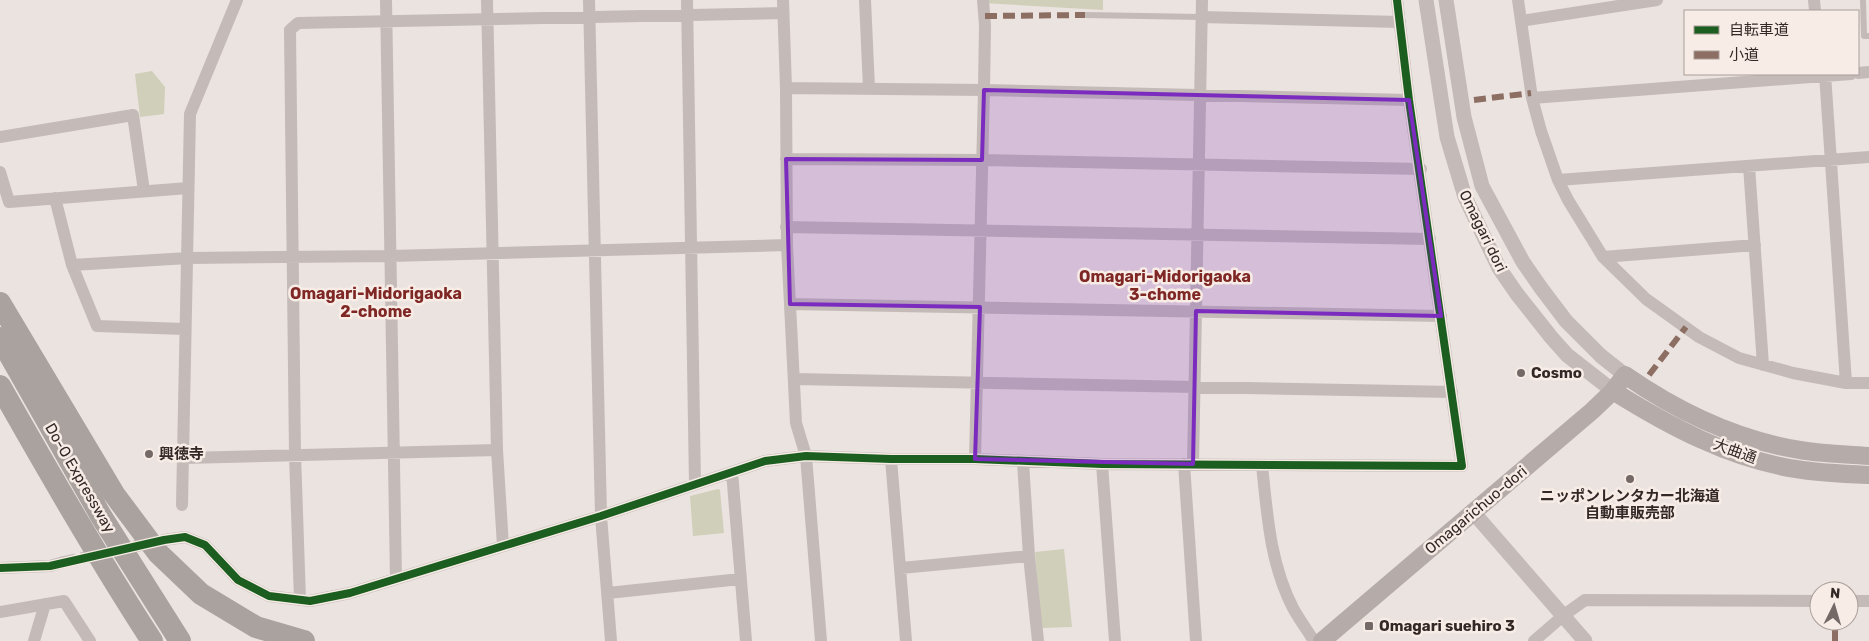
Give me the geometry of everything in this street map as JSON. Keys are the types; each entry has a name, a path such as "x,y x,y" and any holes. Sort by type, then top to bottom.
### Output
{"highway":[{"path":"0,303 114,494 158,553 201,594 256,627 304,641"},
{"name":"Do-O Expressway","path":"0,338 101,516 180,641"},
{"name":"Do-O Expressway","path":"0,386 66,505 152,641"},
{"path":"0,412 60,517 136,641"}],"main road":[{"name":"Omagarichuo-dori","path":"1322,641 1592,411 1614,391 1625,375"},
{"name":"大曲通","path":"1625,375 1651,393 1694,416 1750,438 1798,450 1869,456"},
{"name":"大曲通","path":"1614,391 1681,430 1746,457 1795,469 1869,475"}],"street":[{"path":"182,505 190,114 237,0"},
{"path":"386,0 392,256 396,579"},
{"path":"486,0 497,450 503,546"},
{"path":"589,0 601,516 611,641"},
{"path":"687,0 695,484"},
{"path":"865,0 869,88"},
{"path":"975,459 984,90 985,25 983,0"},
{"path":"1196,641 1188,464 1194,386 1202,0"},
{"path":"164,540 185,537 205,545 238,580 269,596 310,601 350,593 601,516 765,461 806,456 891,460 975,459 1102,464 1462,466 1409,100 1397,0"},
{"name":"Omagari dori","path":"1426,0 1447,137 1469,206 1499,268 1545,330 1567,355 1614,391"},
{"name":"Omagari dori","path":"1446,0 1464,117 1482,186 1523,262 1540,288 1566,321 1601,356 1625,375"},
{"path":"1518,0 1532,98 1558,180 1568,200 1604,257 1646,299 1699,337 1739,358 1793,373 1846,383 1869,383"},
{"path":"1521,21 1657,0"},
{"path":"300,600 295,454 290,30 298,23 687,14 783,6 786,88 786,227 796,423 806,456 821,641"},
{"path":"1201,17 1400,22"},
{"path":"1532,98 1825,75 1846,383"},
{"path":"786,88 984,90 1409,100"},
{"path":"0,137 133,115 144,191"},
{"path":"1558,180 1869,157"},
{"path":"786,159 982,160 1420,169"},
{"path":"1749,166 1763,365"},
{"path":"0,172 9,202 188,188"},
{"path":"55,198 72,265 97,326 185,329"},
{"path":"786,227 1430,239"},
{"path":"72,265 188,258 392,256 787,245"},
{"path":"1604,257 1755,245"},
{"path":"790,304 1441,316"},
{"path":"794,379 1452,392"},
{"path":"184,458 497,450"},
{"path":"891,460 906,641"},
{"path":"1023,462 1029,556 1038,641"},
{"path":"1102,464 1115,641"},
{"path":"1262,464 1270,537 1279,571 1293,607 1314,641"},
{"path":"732,472 746,641"},
{"path":"1473,512 1585,641"},
{"path":"901,568 1029,556"},
{"path":"0,568 50,566 64,562"},
{"path":"608,593 740,579"},
{"path":"1534,641 1585,600 1809,601"},
{"path":"0,612 64,601 90,641"},
{"path":"34,641 44,604"}],"lane":[{"path":"1864,0 1864,36 1869,36"},
{"path":"1085,15 1201,17"}],"highlighted area":[{"path":"984,90 1409,100 1441,316 1196,311 1193,464 975,459 980,307 790,304 786,159 982,160"}],"green space":[{"path":"983,0 1103,0 1103,10 983,3"},
{"path":"152,71 165,87 164,114 140,117 135,74"},
{"path":"720,490 724,533 693,536 690,496"},
{"path":"1064,549 1072,627 1041,628 1035,552"}],"tunnel":[{"path":"64,562 155,542"}],"marked path":[{"path":"985,16 1085,15"},
{"path":"1474,100 1531,93"},
{"path":"1649,375 1686,327"},
{"path":"1835,631 1835,641"}],"cycle path":[{"path":"0,568 50,566 185,537 205,545 238,580 269,596 310,601 350,593 601,516 765,461 806,456 975,459 1102,464 1462,466 1409,100 1397,0"}],"place":[{"name":"Cosmo","path":"1521,373"},
{"name":"興徳寺","path":"149,454"},
{"name":"ニッポンレンタカー北海道 自動車販売部","path":"1630,479"},
{"name":"Omagari suehiro 3","path":"1369,626"}],"district":[{"name":"Omagari-Midorigaoka 3-chome","path":"1165,285"},
{"name":"Omagari-Midorigaoka 2-chome","path":"376,302"}]}
